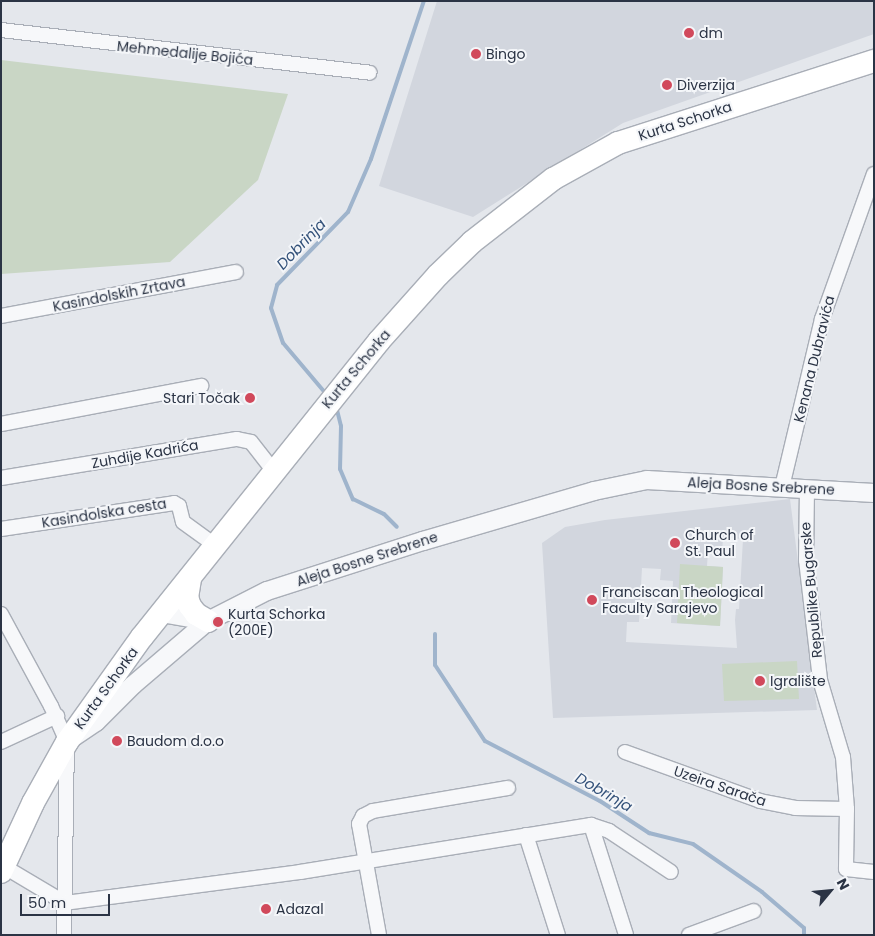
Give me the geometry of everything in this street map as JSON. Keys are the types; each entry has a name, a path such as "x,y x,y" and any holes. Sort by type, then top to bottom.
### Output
{"main road":[{"name":"Kurta Schorka","path":"2,869 67,742 161,613 352,374 438,275 479,237 553,179 618,143 663,126 874,61"},
{"path":"190,579 187,588 190,606 196,614 208,621"}],"street":[{"name":"Mehmedalije Bojića","path":"1,30 370,73"},
{"name":"Kenana Dubravića","path":"782,487 822,319 868,205 874,174"},
{"name":"Kasindolskih Zrtava","path":"1,316 236,272"},
{"path":"1,424 201,386"},
{"name":"Zuhdije Kadrića","path":"1,478 237,439 250,442 274,471"},
{"name":"Aleja Bosne Srebrene","path":"67,742 96,722 133,685 208,621 267,591 594,491 646,480 874,493"},
{"name":"Republike Bugarske","path":"807,489 806,560 812,618 824,700 843,757 847,809 846,869 874,872"},
{"name":"Kasindolska cesta","path":"1,529 174,503 179,506 183,522 215,545"},
{"path":"161,613 208,621"},
{"path":"1,614 57,716 67,742 64,935"},
{"path":"1,742 57,716"},
{"name":"Uzeira Sarača","path":"625,752 760,801 795,808 847,809"},
{"path":"379,935 359,824 367,813 508,788"},
{"path":"2,869 65,903 365,862 591,826 609,832 671,872"},
{"path":"591,826 626,935"},
{"path":"526,835 558,935"},
{"path":"689,935 754,911"}],"shaded area":[{"path":"437,1 874,1 874,34 623,123 473,217 379,186"},
{"name":"Franciscan Theological Faculty Sarajevo","path":"790,499 817,710 553,718 542,543 565,527 605,520","holes":["723,538 743,539 739,609 736,609 735,620 737,648 626,642 627,622 639,622 642,568 661,569 660,580 673,581 671,623 720,626 723,567 707,566 708,551 722,552"]}],"green space":[{"path":"1,60 288,94 258,180 170,262 1,274"},
{"path":"680,564 723,567 720,626 677,623"},
{"name":"Igralište","path":"797,661 799,699 724,701 722,664"}],"waterway":[{"name":"Dobrinja","path":"327,395 283,343 271,308 277,285 348,212 371,159 424,1"},
{"name":"Dobrinja","path":"336,406 341,426 340,469 353,499 384,514 397,527"},
{"name":"Dobrinja","path":"435,634 435,665 485,741 600,801 649,833 693,844 762,892 804,928 804,935"}],"place":[{"name":"dm","path":"689,33"},
{"name":"Bingo","path":"476,54"},
{"name":"Diverzija","path":"667,85"},
{"name":"Stari Točak","path":"250,398"},
{"name":"Church of St. Paul","path":"675,543"},
{"name":"Franciscan Theological Faculty Sarajevo","path":"592,600"},
{"name":"Kurta Schorka (200E)","path":"218,622"},
{"name":"Igralište","path":"760,681"},
{"name":"Baudom d.o.o","path":"117,741"},
{"name":"Adazal","path":"266,909"}]}
